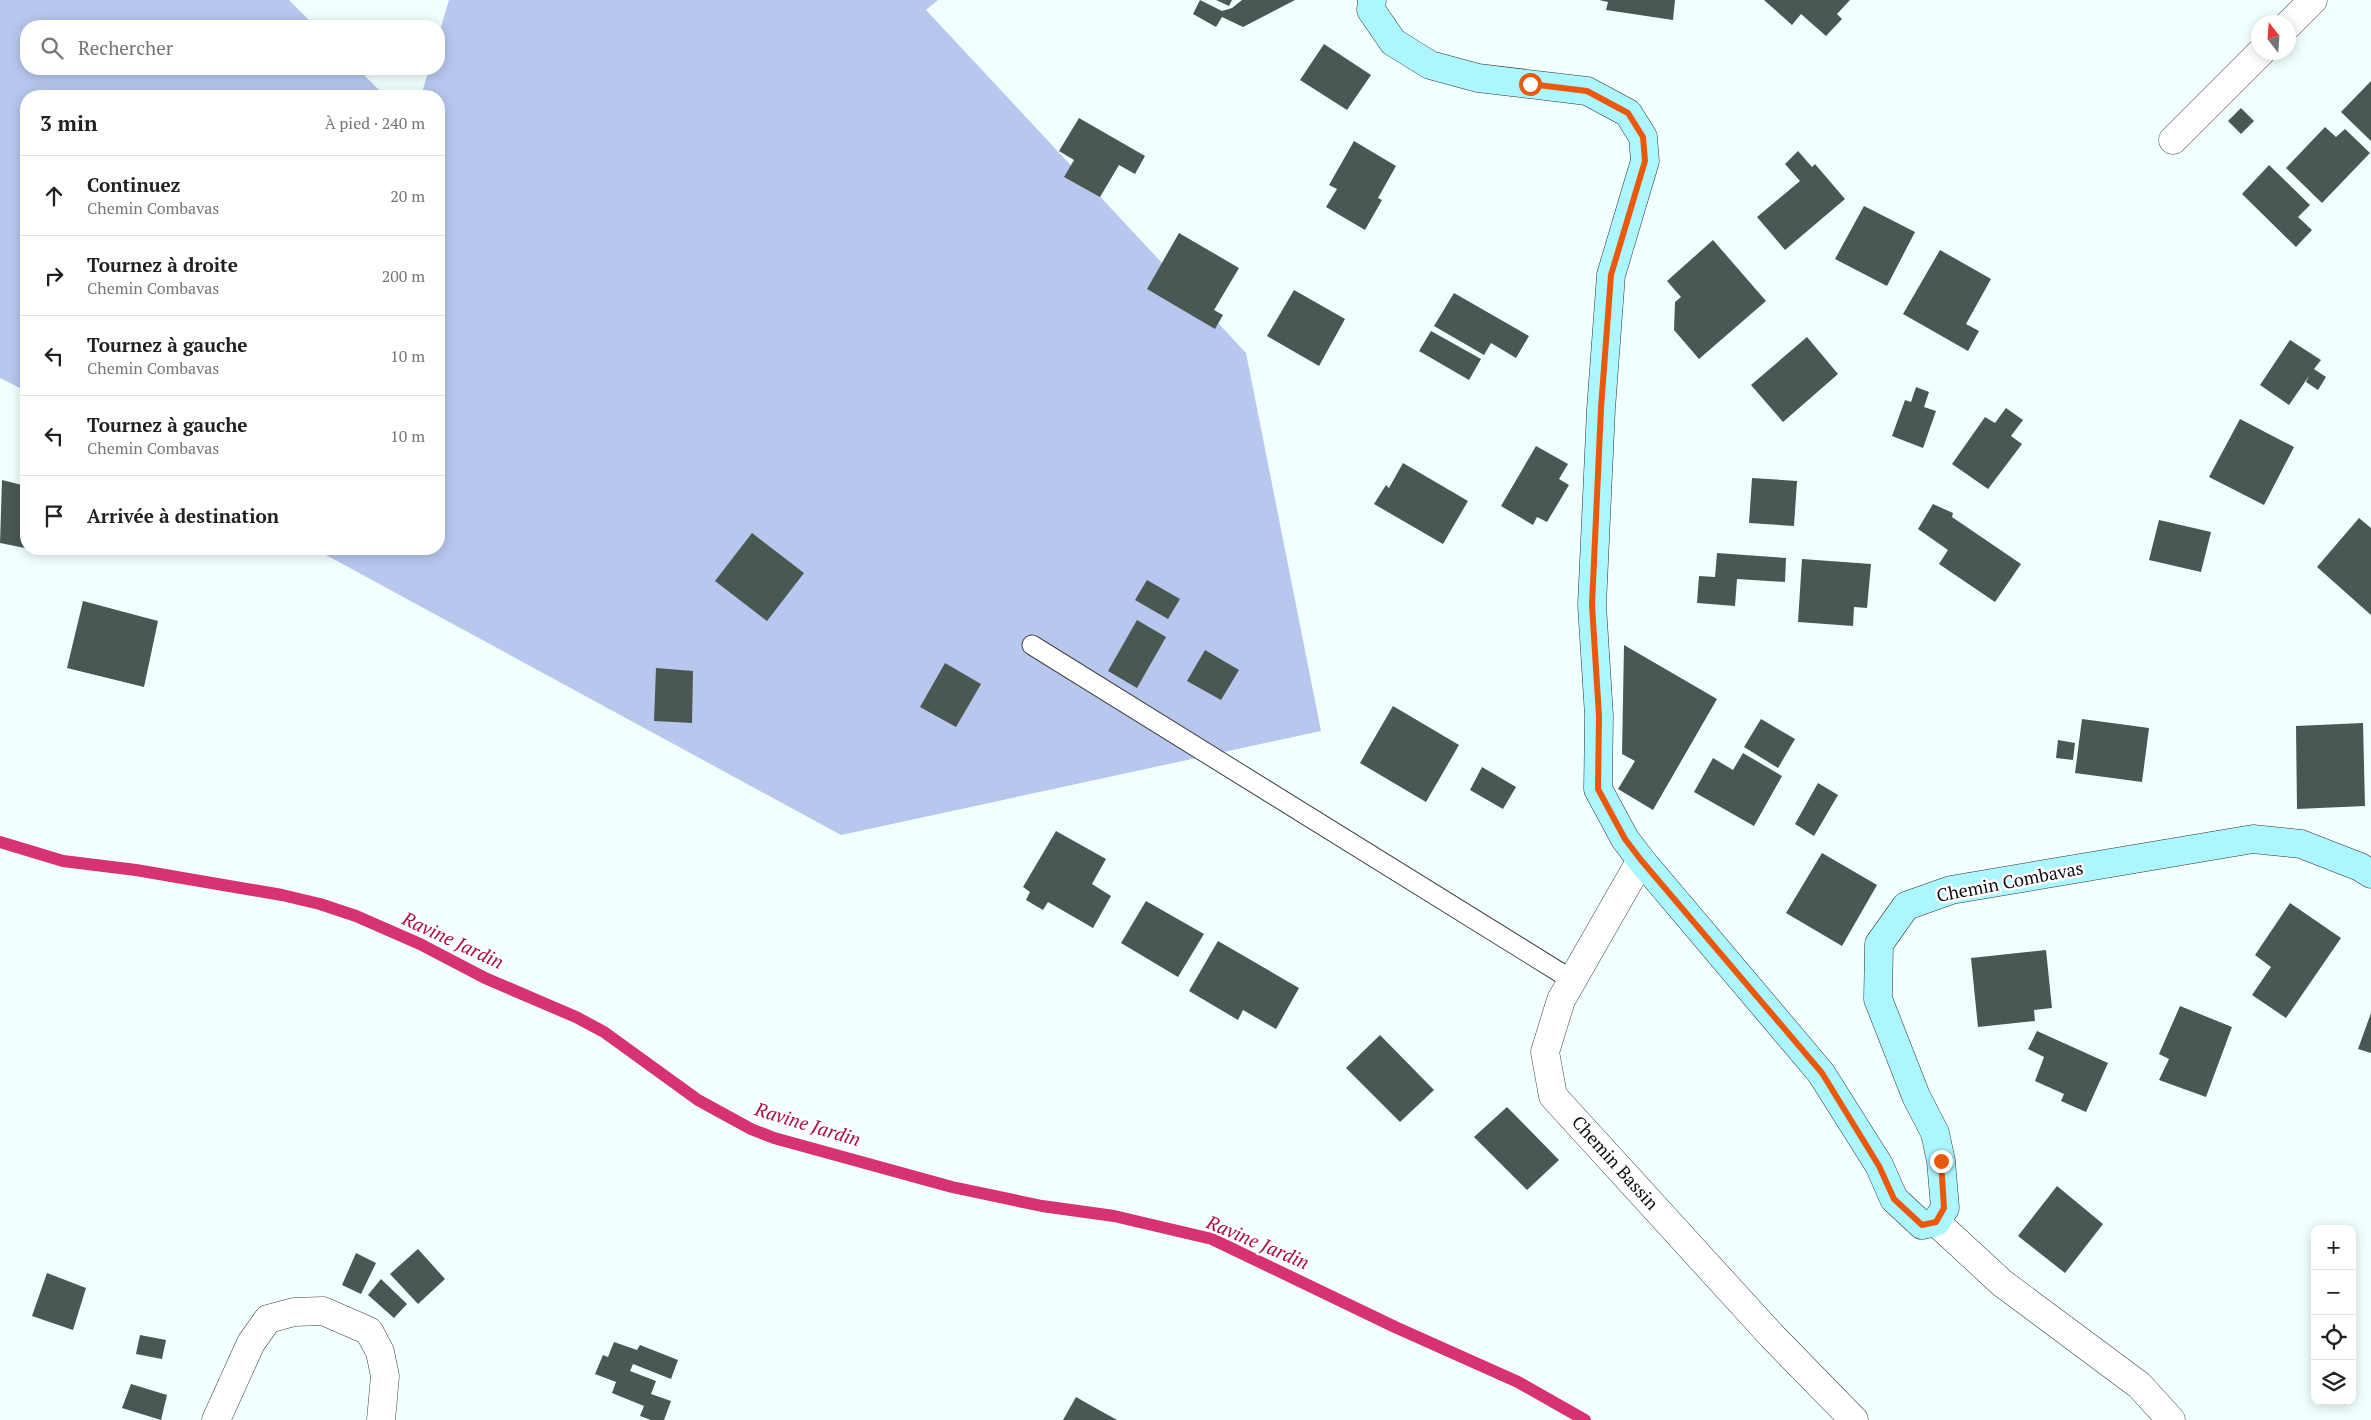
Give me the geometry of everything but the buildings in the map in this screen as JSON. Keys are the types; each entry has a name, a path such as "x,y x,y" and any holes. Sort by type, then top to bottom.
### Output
{"street":[{"path":"1372,0 1370,10 1393,42 1430,65 1478,78 1587,91 1628,113 1643,137 1645,161 1611,275 1601,408 1592,605 1599,716 1598,789 1625,839 1822,1073 1879,1166 1894,1199 1922,1225 1936,1222 2002,1283 2139,1385 2171,1420"},
{"path":"2296,17 2314,0"},
{"path":"2173,140 2253,60"},
{"name":"Chemin Combavas","path":"1936,1222 1944,1208 1944,1200 1943,1175 1935,1133 1916,1096 1878,999 1879,944 1906,906 1951,890 2253,839 2301,844 2360,867 2371,874"},
{"name":"Chemin Bassin","path":"1641,860 1560,1000 1545,1052 1553,1096 1772,1336 1854,1420"},
{"path":"216,1420 251,1343 268,1319 294,1312 322,1311 369,1331 380,1352 385,1376 381,1420"}],"lane":[{"path":"1032,644 1572,980"}],"shaded area":[{"path":"0,0 289,0 309,20 20,20 20,75 364,75 379,90 20,90 20,388 0,378"},
{"path":"449,0 938,0 926,10 1246,353 1321,731 841,835 326,555 445,555 445,90 423,90 427,75 445,75 445,20 443,20"}],"waterway":[{"name":"Ravine Jardin","path":"0,842 63,861 136,870 282,895 320,904 356,916 420,944 485,978 576,1017 604,1032 698,1100 751,1129 774,1138 952,1187 1042,1206 1114,1216 1212,1239 1395,1327 1518,1382 1585,1420"}],"route":[{"path":"1530,84 1587,91 1628,113 1643,137 1645,161 1611,275 1601,408 1592,605 1599,716 1598,789 1625,839 1641,860 1822,1073 1879,1166 1894,1199 1922,1225 1936,1222 1944,1208 1944,1182 1941,1161"}]}
